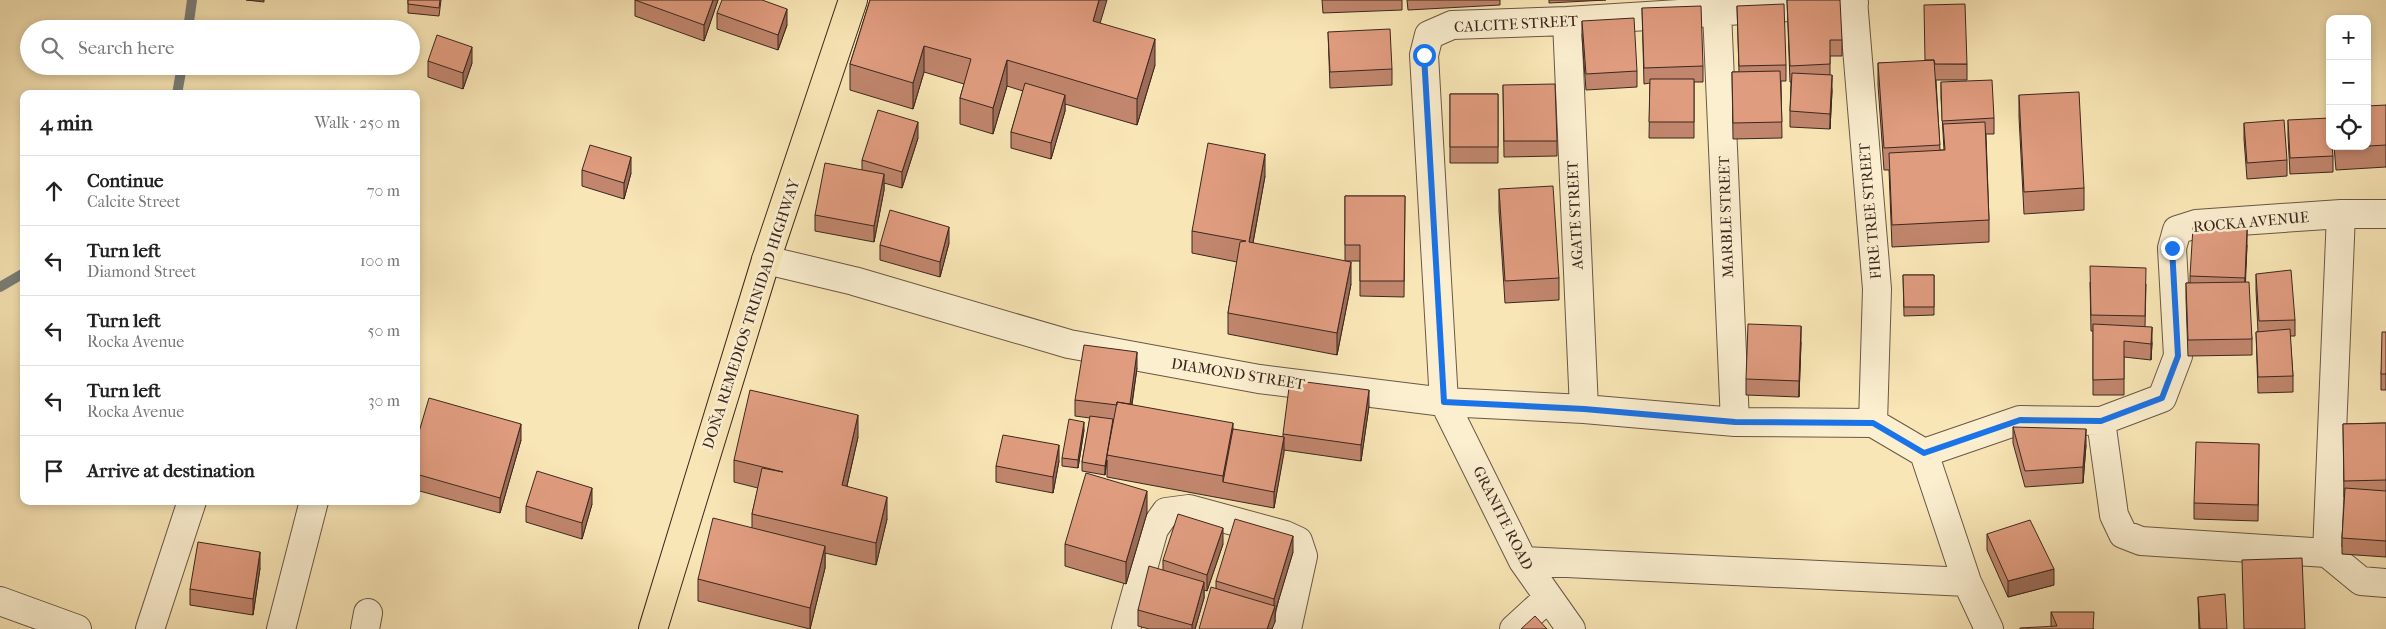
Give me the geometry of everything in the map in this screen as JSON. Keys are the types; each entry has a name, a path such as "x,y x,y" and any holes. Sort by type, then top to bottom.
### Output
{"highway":[{"name":"DOÑA REMEDIOS TRINIDAD HIGHWAY","path":"653,629 766,260 853,0"}],"street":[{"name":"CALCITE STREET","path":"1444,402 1424,55 1429,35 1452,25 1567,21 1854,2"},
{"name":"FIRE TREE STREET","path":"1854,2 1877,289 1873,423"},
{"name":"MARBLE STREET","path":"1717,12 1735,422"},
{"name":"AGATE STREET","path":"1567,21 1584,409"},
{"path":"2327,553 2341,214"},
{"name":"ROCKA AVENUE","path":"1924,453 2020,420 2101,421 2162,398 2178,356 2172,248 2177,230 2196,224 2341,214 2386,214"},
{"name":"DIAMOND STREET","path":"766,260 854,281 1069,344 1259,379 1444,402 1584,409 1735,422 1873,423"},
{"name":"GRANITE ROAD","path":"1444,402 1523,561 1571,629"},
{"path":"2101,421 2114,515 2123,534 2141,541 2327,553 2361,581 2386,583"},
{"path":"1873,423 1924,453 1967,582 1989,629"},
{"path":"150,629 191,505"},
{"path":"281,629 313,505"},
{"path":"1126,629 1154,529 1166,512 1189,509 1285,535 1298,541 1303,556 1290,619 1311,629"},
{"path":"1523,561 1967,582"},
{"path":"1514,629 1548,598"},
{"path":"0,601 77,629"}],"building":[{"path":"408,0 440,0 439,8 408,4"},
{"path":"635,0 713,0 704,25"},
{"path":"722,0 762,0 787,9 778,35 717,13"},
{"path":"870,0 1099,0 1093,21 1155,39 1137,99 1007,60 993,108 960,98 971,59 924,46 913,83 850,64"},
{"path":"1787,0 1840,0 1842,40 1830,40 1830,64 1790,66"},
{"path":"1784,4 1786,65 1739,66 1737,6"},
{"path":"1965,4 1967,64 1935,64 1934,60 1925,60 1924,5"},
{"path":"1701,6 1703,66 1644,68 1642,8"},
{"path":"1634,18 1637,71 1586,74 1582,21"},
{"path":"1390,29 1392,69 1330,72 1328,32"},
{"path":"437,35 472,47 463,73 428,61"},
{"path":"1934,60 1940,145 1884,148 1878,63"},
{"path":"1780,71 1782,122 1733,123 1732,72"},
{"path":"1792,73 1832,75 1830,114 1790,111"},
{"path":"1650,79 1694,79 1694,122 1649,122"},
{"path":"1992,80 1994,118 1942,121 1941,82"},
{"path":"1025,83 1065,95 1051,143 1011,132"},
{"path":"1555,84 1557,141 1504,141 1503,85"},
{"path":"2079,92 2084,188 2024,192 2019,95"},
{"path":"1450,94 1498,94 1498,147 1450,147"},
{"path":"2386,105 2386,145 2371,146 2371,106"},
{"path":"878,110 918,122 902,172 862,160"},
{"path":"2326,118 2326,150 2332,150 2333,156 2290,158 2288,120"},
{"path":"2284,120 2287,160 2247,163 2244,123"},
{"path":"1985,122 1989,220 1892,225 1889,153 1945,150 1943,124"},
{"path":"1208,143 1265,154 1249,242 1351,262 1337,333 1228,313 1240,242 1246,241 1192,231"},
{"path":"590,145 631,157 624,183 582,170"},
{"path":"825,163 884,174 874,226 815,215"},
{"path":"1553,186 1559,278 1505,281 1499,189"},
{"path":"1345,196 1405,196 1404,281 1360,281 1360,245 1345,245"},
{"path":"890,210 949,227 940,262 880,245"},
{"path":"2193,227 2247,229 2245,278 2190,276"},
{"path":"2090,266 2146,268 2145,316 2091,315"},
{"path":"2291,270 2295,320 2259,321 2256,274"},
{"path":"1903,275 1934,275 1934,307 1904,307"},
{"path":"2249,282 2252,339 2188,340 2186,283"},
{"path":"1748,324 1801,326 1799,381 1746,379"},
{"path":"2093,324 2152,327 2151,344 2124,341 2124,379 2093,380"},
{"path":"2290,329 2293,376 2258,377 2256,332"},
{"path":"2382,332 2386,332 2386,374 2381,374"},
{"path":"1084,345 1137,352 1130,404 1117,402 1117,405 1075,400"},
{"path":"1290,380 1369,390 1361,445 1283,434"},
{"path":"750,390 858,415 842,485 887,497 876,543 752,514 762,468 783,472 734,460"},
{"path":"429,398 521,424 500,498 420,475 420,428"},
{"path":"1117,402 1233,423 1223,476 1107,455"},
{"path":"1090,416 1113,419 1105,466 1082,462"},
{"path":"1069,419 1084,422 1078,460 1062,458"},
{"path":"2386,423 2386,480 2344,481 2343,424"},
{"path":"2013,427 2086,429 2083,467 2025,471"},
{"path":"1233,429 1284,437 1274,492 1223,482"},
{"path":"1003,435 1059,445 1053,477 996,466"},
{"path":"2196,442 2259,444 2258,505 2194,503"},
{"path":"537,471 592,488 582,523 526,506"},
{"path":"1086,473 1147,491 1126,562 1065,544"},
{"path":"2345,488 2386,491 2386,541 2342,538"},
{"path":"1178,514 1223,528 1207,575 1163,560"},
{"path":"713,518 825,546 810,608 698,579"},
{"path":"1235,519 1293,536 1274,599 1216,581"},
{"path":"2030,520 2054,569 2008,581 1987,534"},
{"path":"198,542 260,552 253,599 190,589"},
{"path":"2302,558 2305,629 2244,629 2242,560"},
{"path":"1149,566 1204,582 1192,625 1138,610"},
{"path":"1211,587 1275,606 1267,629 1199,629"},
{"path":"2225,594 2227,629 2200,629 2198,597"},
{"path":"2051,612 2094,612 2093,629 2020,629 2057,626"},
{"path":"1535,616 1547,629 1521,629"}],"waterway":[{"path":"189,20 192,0"},
{"path":"178,90 180,75"},
{"path":"0,287 20,275"}],"route":[{"path":"1424,55 1444,402 1584,409 1735,422 1873,423 1924,453 2020,420 2101,421 2162,398 2178,356 2172,248"}]}
